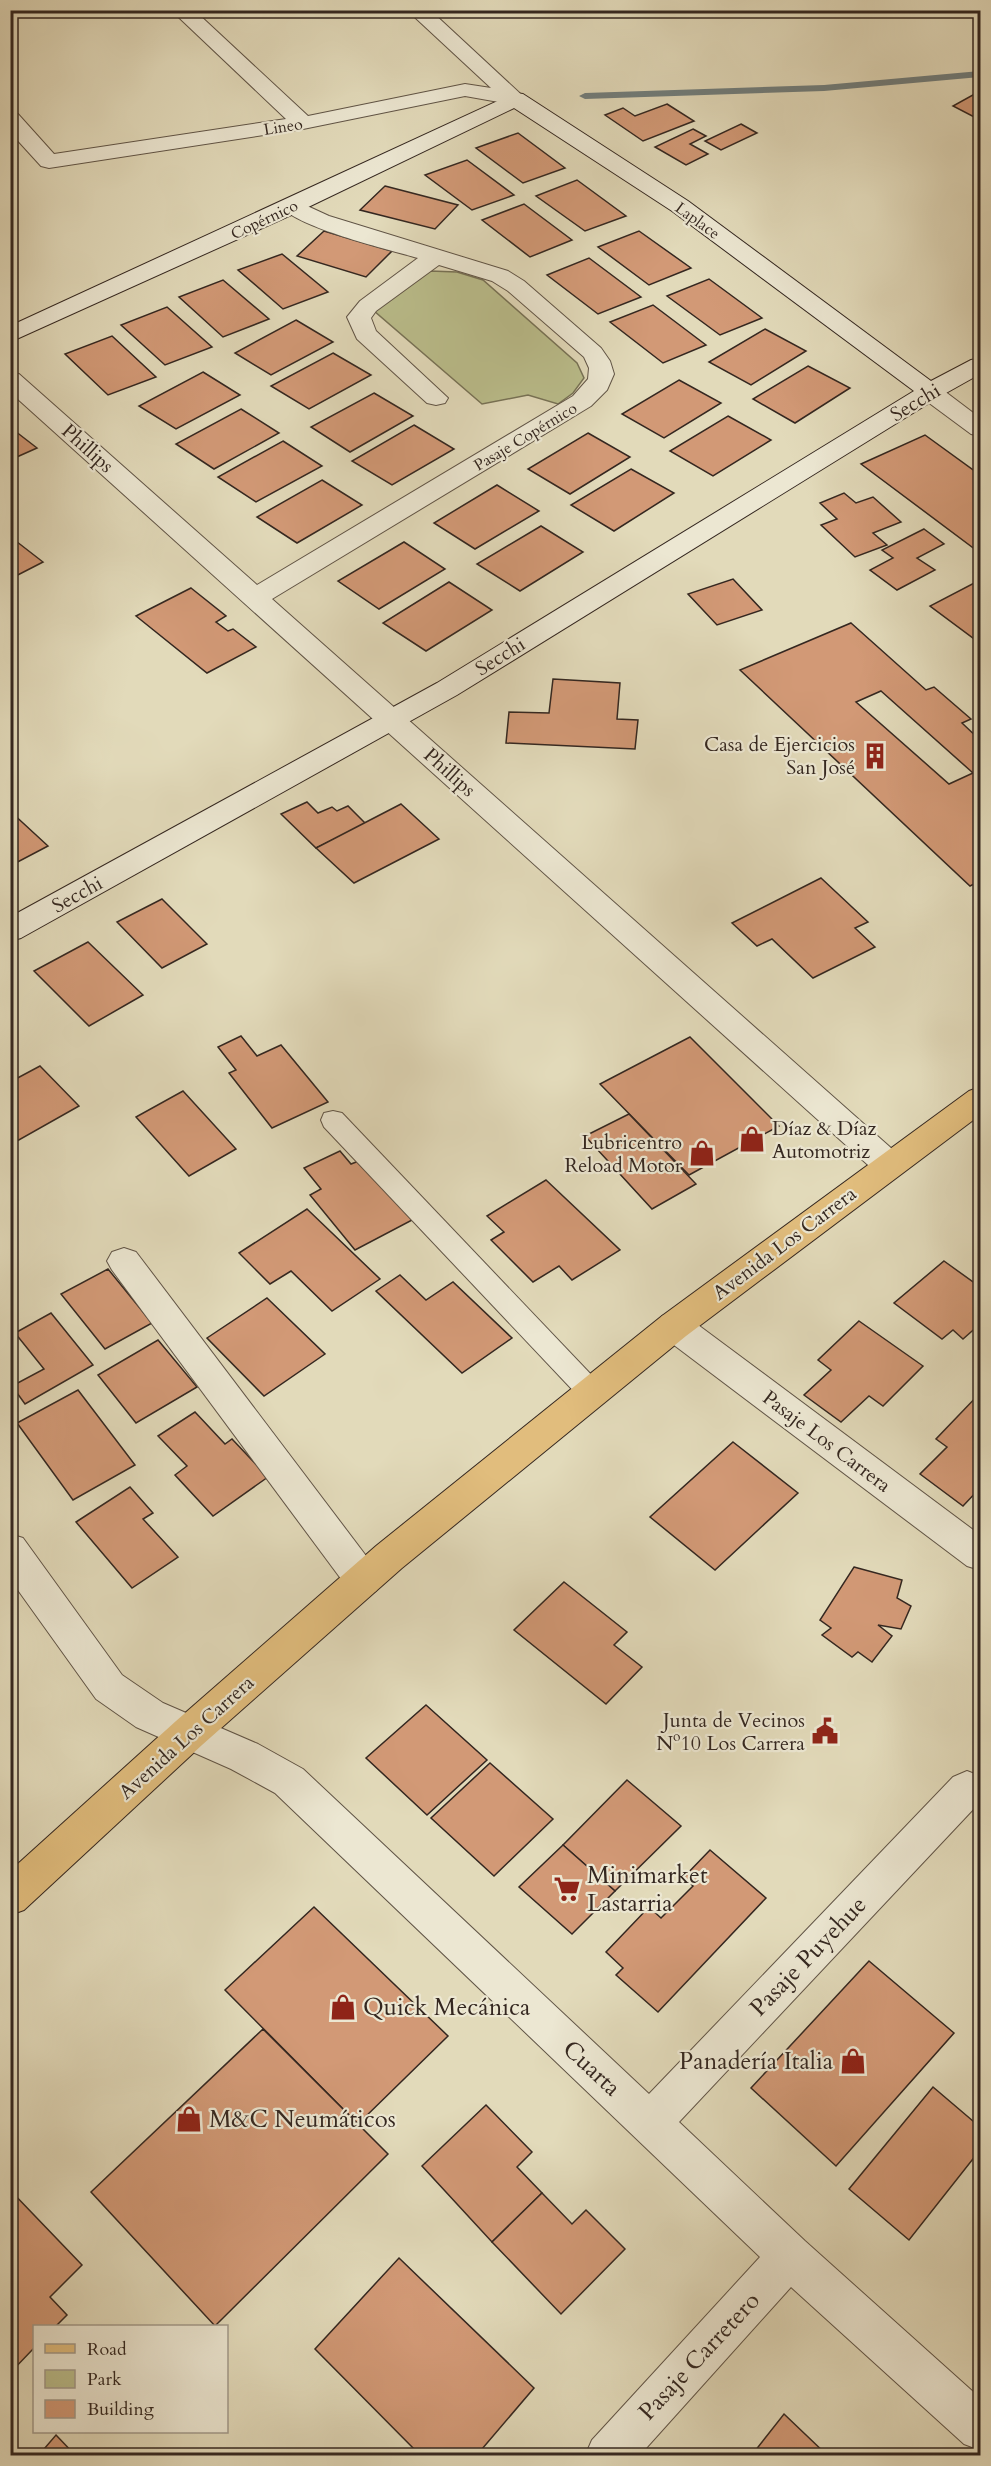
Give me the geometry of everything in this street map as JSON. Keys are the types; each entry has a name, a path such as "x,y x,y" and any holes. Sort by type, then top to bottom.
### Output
{"main road":[{"name":"Avenida Los Carrera","path":"10,1897 189,1733 363,1580 674,1326 981,1099"}],"street":[{"path":"181,10 303,123"},
{"name":"Laplace","path":"417,10 515,99 680,206 981,429"},
{"name":"Lineo","path":"10,119 49,161 303,123 465,90 515,99"},
{"name":"Copérnico","path":"10,335 292,206 515,99"},
{"name":"Pasaje Copérnico","path":"256,597 582,401 595,389 602,378 602,366 593,353 516,286 500,276 321,222 292,206"},
{"path":"436,256 368,306 359,317 365,334 436,398"},
{"name":"Secchi","path":"10,931 393,720 930,392 981,365"},
{"name":"Phillips","path":"10,379 889,1165"},
{"path":"124,1262 363,1580"},
{"name":"Pasaje Los Carrera","path":"674,1326 981,1555"},
{"name":"Cuarta","path":"10,1549 109,1687 125,1702 189,1733 267,1766 289,1781 790,2256 981,2428"},
{"name":"Pasaje Puyehue","path":"650,2122 966,1789"},
{"name":"Pasaje Carretero","path":"608,2456 790,2256"}],"lane":[{"path":"333,1120 592,1392"}],"green space":[{"path":"430,271 457,272 483,280 577,363 584,378 573,393 558,404 528,395 482,404 373,310"}],"building":[{"path":"980,91 980,120 953,106"},
{"path":"667,104 694,121 643,141 605,115 623,108 635,116"},
{"path":"741,124 757,133 721,150 705,141"},
{"path":"693,129 706,136 690,144 708,154 686,165 655,147"},
{"path":"518,133 565,168 523,183 476,148"},
{"path":"467,160 514,195 472,210 425,175"},
{"path":"577,180 626,216 585,231 536,196"},
{"path":"385,186 458,205 435,229 360,210"},
{"path":"524,204 572,240 530,257 482,220"},
{"path":"324,231 392,251 366,277 297,256"},
{"path":"639,231 691,268 649,285 598,247"},
{"path":"282,254 328,292 283,309 238,270"},
{"path":"589,258 641,297 598,314 547,275"},
{"path":"709,279 762,318 720,335 667,296"},
{"path":"223,280 269,319 223,337 179,297"},
{"path":"653,305 706,345 663,363 610,322"},
{"path":"167,307 212,347 165,365 121,325"},
{"path":"296,320 333,342 271,375 235,353"},
{"path":"765,329 806,351 751,385 709,362"},
{"path":"112,336 156,377 108,395 65,354"},
{"path":"333,353 371,375 309,409 271,386"},
{"path":"808,366 850,388 795,423 753,399"},
{"path":"203,372 240,395 176,429 139,406"},
{"path":"679,380 721,403 664,438 622,414"},
{"path":"374,393 413,416 350,452 311,427"},
{"path":"241,409 279,433 214,469 176,444"},
{"path":"728,416 771,440 713,476 670,451"},
{"path":"414,425 454,449 392,485 352,461"},
{"path":"15,431 37,448 10,460 10,433"},
{"path":"588,433 630,457 570,494 528,469"},
{"path":"925,435 980,475 980,553 861,464"},
{"path":"283,441 322,466 256,502 218,477"},
{"path":"631,469 674,493 614,531 571,505"},
{"path":"322,480 362,505 297,543 257,517"},
{"path":"497,485 539,511 475,549 434,523"},
{"path":"844,493 856,503 873,497 901,522 873,533 887,545 855,557 821,525 837,519 820,503"},
{"path":"541,526 583,552 520,591 477,564"},
{"path":"924,529 944,544 917,558 935,570 897,590 870,570 893,558 882,550"},
{"path":"12,538 43,562 10,579 10,539"},
{"path":"404,542 445,569 379,609 338,581"},
{"path":"733,579 762,610 717,625 688,594"},
{"path":"980,580 980,634 973,638 930,606"},
{"path":"449,582 492,610 426,651 383,623"},
{"path":"191,588 226,616 216,622 228,631 233,629 256,647 207,673 136,616"},
{"name":"Casa de Ejercicios San José","path":"851,623 926,690 934,687 971,719 962,723 980,740 980,881 970,886 740,670","holes":["881,691 973,773 949,784 856,702"]},
{"path":"553,679 620,683 617,719 638,720 635,749 506,743 509,712 549,713"},
{"path":"307,802 318,813 332,807 337,811 348,806 366,824 316,848 281,814"},
{"path":"401,804 439,839 354,883 316,848"},
{"path":"10,811 48,846 10,866"},
{"path":"821,878 868,922 855,928 875,947 813,978 772,939 757,946 732,923"},
{"path":"162,899 207,944 162,968 117,922"},
{"path":"88,942 143,995 89,1026 34,971"},
{"path":"241,1036 257,1056 281,1045 328,1102 272,1128 229,1073 236,1070 218,1047"},
{"path":"690,1037 779,1126 689,1175 600,1084"},
{"path":"40,1066 79,1106 10,1145 10,1082"},
{"path":"183,1091 236,1149 189,1176 136,1117"},
{"path":"629,1114 696,1184 652,1209 585,1136"},
{"path":"340,1151 351,1164 364,1159 414,1219 355,1250 310,1195 321,1189 304,1168"},
{"path":"546,1180 620,1250 572,1280 559,1266 533,1282 491,1240 504,1232 487,1216"},
{"path":"307,1209 380,1279 332,1311 291,1271 270,1284 239,1253"},
{"path":"944,1261 980,1287 980,1324 963,1339 953,1330 942,1339 894,1303"},
{"path":"108,1269 152,1323 105,1349 61,1294"},
{"path":"400,1275 426,1300 453,1282 512,1338 462,1373 376,1291"},
{"path":"267,1298 325,1354 264,1396 207,1338"},
{"path":"51,1313 93,1365 25,1404 12,1386 44,1369 15,1333"},
{"path":"859,1321 923,1366 883,1406 869,1396 841,1422 804,1395 831,1370 818,1360"},
{"path":"158,1340 197,1387 136,1423 98,1375"},
{"path":"78,1390 135,1465 73,1500 17,1423"},
{"path":"980,1393 980,1488 963,1506 920,1474 947,1447 936,1439"},
{"path":"195,1412 225,1444 232,1439 268,1477 213,1516 175,1475 187,1466 158,1436"},
{"path":"733,1442 798,1493 715,1570 650,1517"},
{"path":"130,1487 153,1513 143,1519 178,1557 132,1588 76,1522"},
{"path":"854,1567 902,1580 897,1598 911,1606 901,1629 878,1625 892,1636 872,1662 858,1652 852,1657 822,1635 831,1628 820,1620"},
{"path":"564,1582 627,1632 614,1645 642,1667 606,1704 514,1630"},
{"path":"426,1705 487,1760 427,1815 366,1758"},
{"path":"490,1763 553,1819 494,1876 431,1818"},
{"path":"627,1780 681,1826 615,1891 563,1845"},
{"name":"Minimarket Lastarria","path":"563,1845 615,1891 572,1934 519,1887"},
{"path":"710,1850 766,1898 658,2012 616,1975 623,1968 606,1952 649,1907 661,1918 693,1886 684,1877"},
{"path":"314,1907 448,2036 358,2124 225,1990"},
{"name":"Panadería Italia","path":"869,1961 954,2033 836,2166 751,2088"},
{"path":"263,2029 388,2154 216,2325 91,2192"},
{"path":"933,2087 980,2127 980,2150 909,2240 849,2189"},
{"path":"486,2105 532,2152 517,2167 542,2193 492,2242 422,2166"},
{"path":"10,2190 82,2265 50,2297 67,2315 57,2325 33,2325 33,2349 12,2371"},
{"path":"542,2193 572,2224 586,2210 625,2249 561,2314 492,2242"},
{"path":"399,2258 534,2388 476,2456 421,2456 315,2349"},
{"path":"784,2414 828,2456 751,2456"},
{"path":"56,2435 76,2456 38,2456"}],"waterway":[{"path":"585,96 824,88 980,74"}],"place":[{"name":"Casa de Ejercicios San José","path":"875,756"},
{"name":"Díaz & Díaz Automotriz","path":"752,1139"},
{"name":"Lubricentro Reload Motor","path":"702,1153"},
{"name":"Junta de Vecinos Nº10 Los Carrera","path":"825,1731"},
{"name":"Minimarket Lastarria","path":"567,1889"},
{"name":"Quick Mecánica","path":"343,2007"},
{"name":"Panadería Italia","path":"853,2061"},
{"name":"M&C Neumáticos","path":"189,2119"}]}
